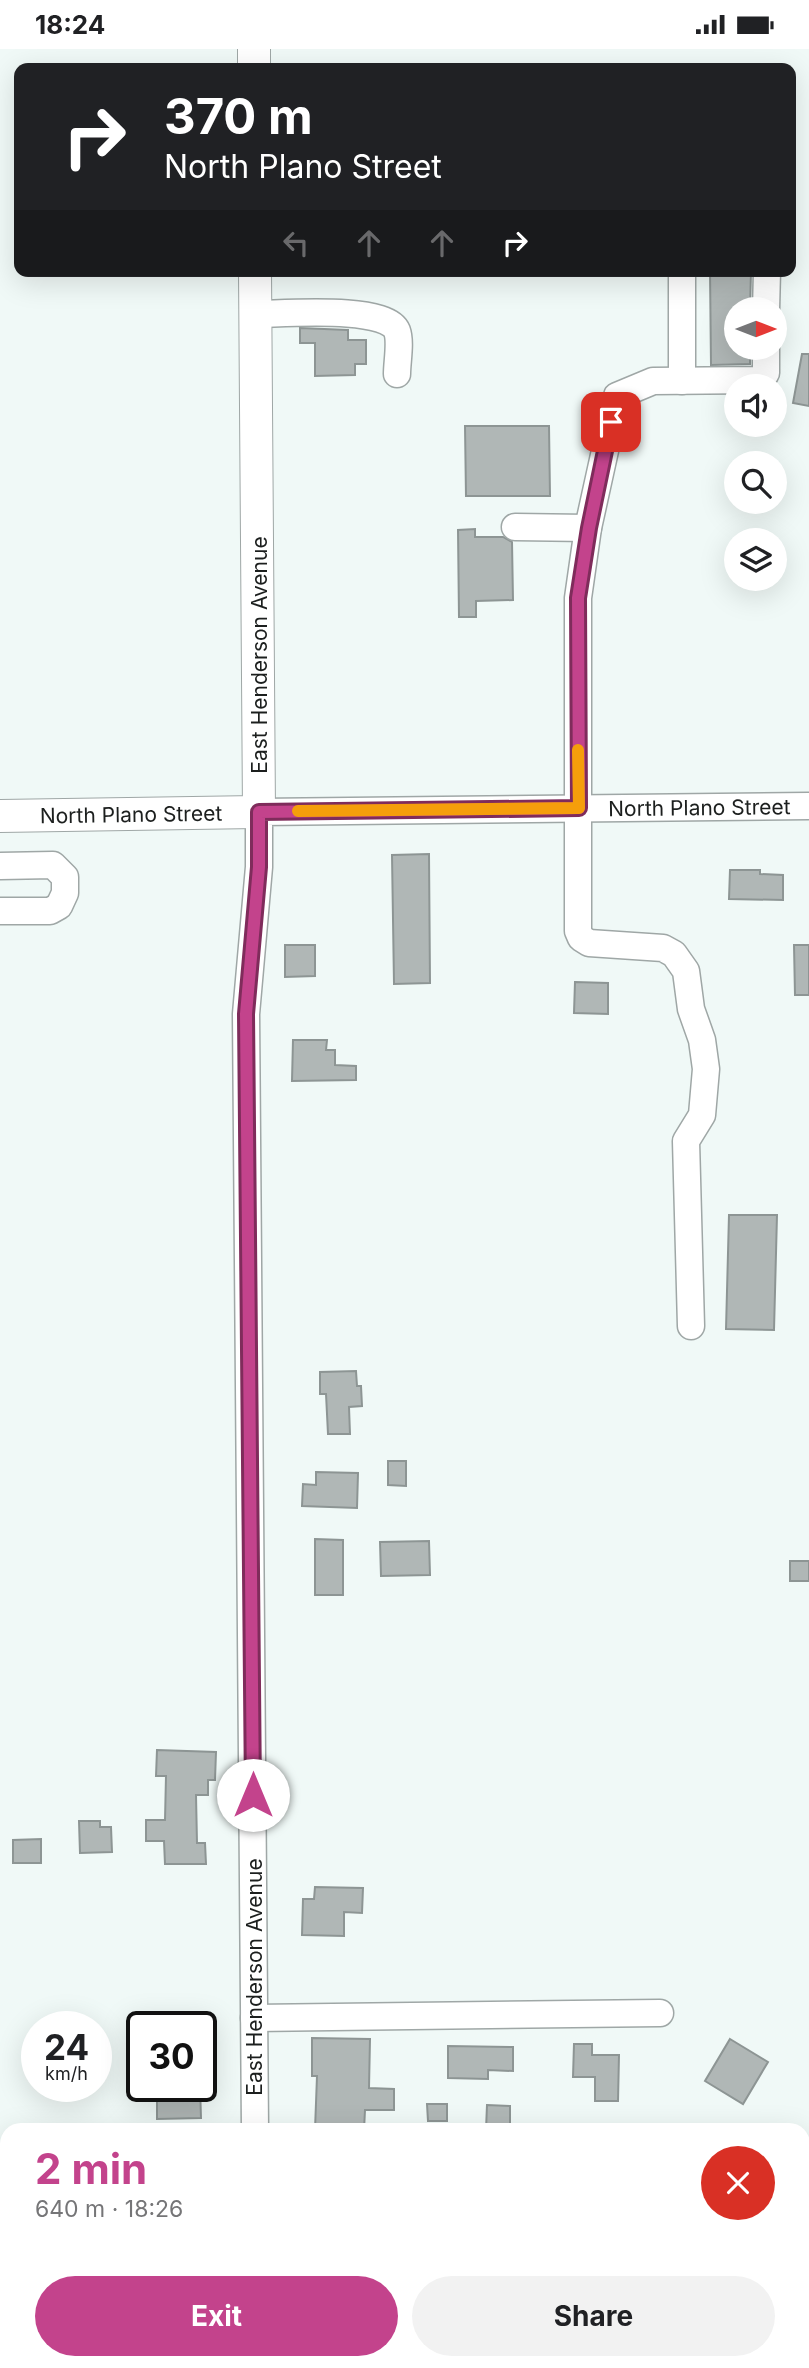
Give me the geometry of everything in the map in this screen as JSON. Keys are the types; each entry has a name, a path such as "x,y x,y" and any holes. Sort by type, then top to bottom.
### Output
{"main road":[{"name":"East Henderson Avenue","path":"256,277 259,812"},
{"name":"North Plano Street","path":"0,816 259,812"}],"street":[{"path":"682,277 682,381"},
{"path":"766,277 766,297"},
{"path":"256,314 362,313 390,321 397,331 397,374"},
{"path":"691,1326 687,1141 702,1115 706,1069 702,1040 691,1009 687,971 674,954 663,948 589,943 581,938 578,931 577,618 582,565 617,396 653,381 761,380 766,373 766,361"},
{"path":"515,527 589,528"},
{"name":"North Plano Street","path":"259,812 809,806"},
{"name":"East Henderson Avenue","path":"255,2123 246,1014 259,867 259,812"},
{"path":"0,866 53,865 65,877 65,894 60,907 50,911 0,911"},
{"path":"254,2018 660,2013"}],"building":[{"path":"710,277 751,277 750,297 724,297 724,361 750,361 750,364 711,365"},
{"path":"300,328 348,330 348,340 366,340 366,364 355,364 355,375 315,376 315,343 300,343"},
{"path":"802,354 809,354 809,406 793,403"},
{"path":"465,426 549,426 550,496 466,496"},
{"path":"475,529 475,537 503,537 512,542 513,600 476,601 476,617 459,617 458,530"},
{"path":"429,854 430,983 394,984 392,855"},
{"path":"730,870 760,870 760,874 783,875 783,900 729,899"},
{"path":"285,945 315,945 315,976 285,977"},
{"path":"794,945 809,945 809,995 795,995"},
{"path":"575,982 608,983 608,1014 574,1013"},
{"path":"293,1040 327,1040 326,1050 335,1050 335,1065 356,1066 356,1080 292,1081"},
{"path":"729,1215 777,1215 774,1330 726,1329"},
{"path":"356,1371 357,1386 361,1386 362,1406 349,1407 350,1434 328,1434 326,1394 320,1394 320,1372"},
{"path":"388,1461 406,1461 406,1486 388,1485"},
{"path":"316,1472 358,1473 357,1508 302,1506 303,1484 316,1485"},
{"path":"315,1539 343,1540 343,1595 315,1595"},
{"path":"429,1541 430,1575 381,1576 380,1542"},
{"path":"790,1561 809,1561 809,1581 790,1581"},
{"path":"157,1750 216,1752 215,1780 208,1780 208,1795 196,1795 197,1843 205,1843 206,1864 165,1864 164,1841 146,1841 146,1820 165,1820 166,1776 156,1776"},
{"path":"79,1821 100,1821 100,1827 111,1827 112,1852 80,1853"},
{"path":"41,1839 41,1863 13,1863 13,1840"},
{"path":"315,1887 363,1888 362,1913 344,1912 344,1936 302,1935 303,1899 314,1899"},
{"path":"312,2038 370,2039 369,2088 394,2089 394,2110 365,2110 364,2123 315,2123 317,2076 312,2076"},
{"path":"730,2039 768,2062 743,2104 705,2081"},
{"path":"574,2044 592,2044 592,2055 619,2055 618,2101 595,2101 595,2077 573,2077"},
{"path":"448,2046 513,2047 513,2071 488,2070 488,2079 448,2078"},
{"path":"157,2102 200,2102 201,2118 157,2119"},
{"path":"427,2104 447,2104 447,2121 428,2121"},
{"path":"487,2105 510,2106 510,2123 486,2123"}],"slow traffic":[{"path":"298,811 579,808 578,750"}],"route":[{"path":"253,1795 246,1014 259,867 259,812 579,808 578,598 582,565 611,422"}]}
